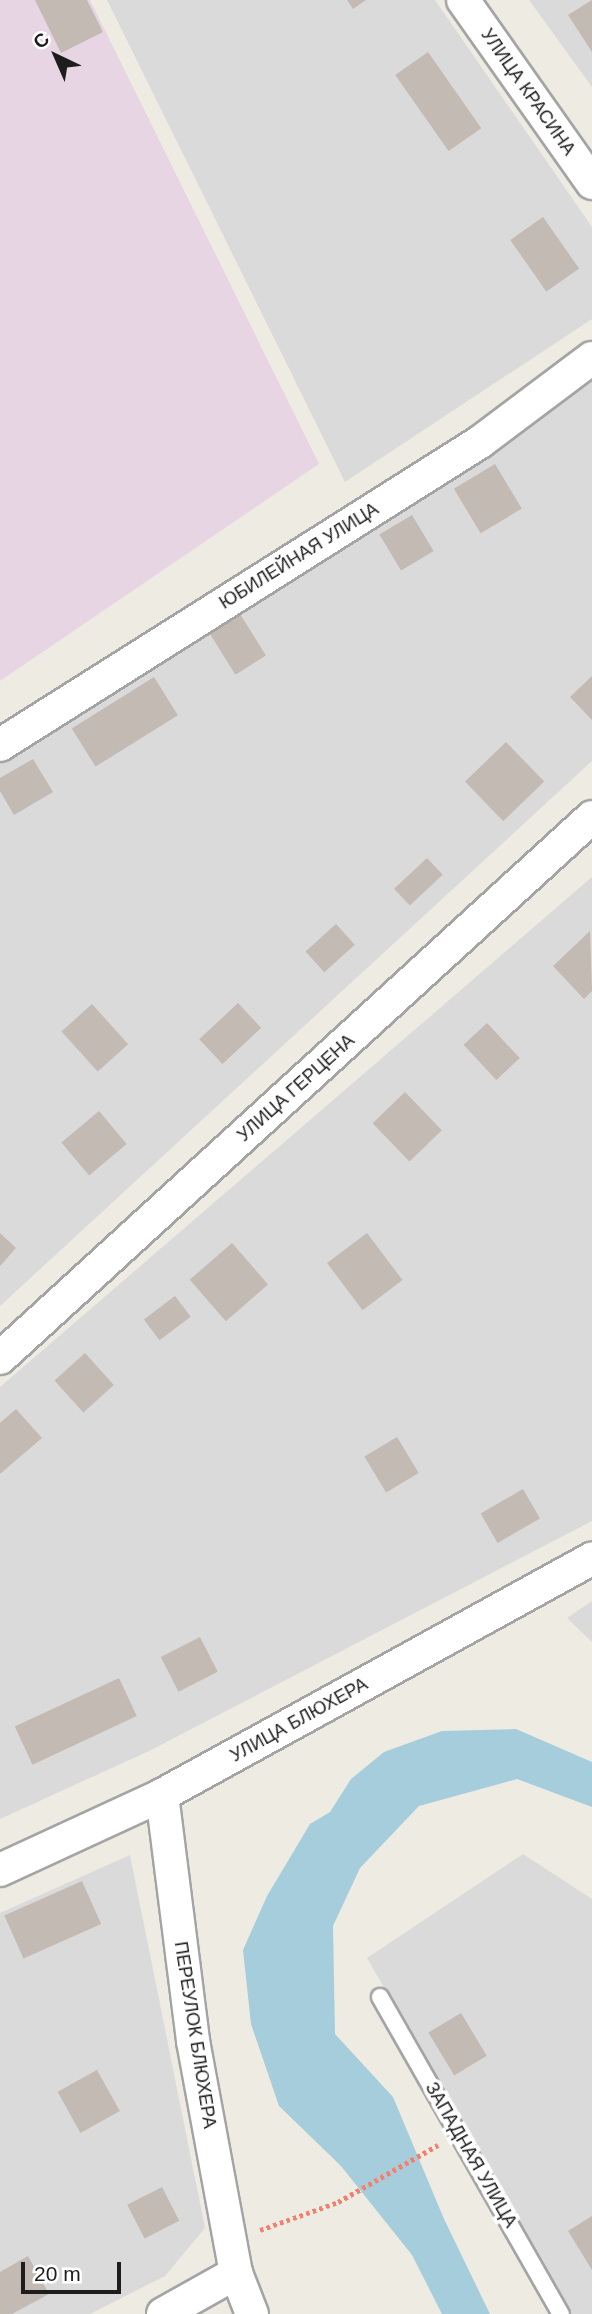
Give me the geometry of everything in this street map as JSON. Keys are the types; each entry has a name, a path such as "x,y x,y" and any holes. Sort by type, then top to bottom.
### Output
{"street":[{"name":"УЛИЦА КРАСИНА","path":"463,0 592,183"},
{"name":"ЮБИЛЕЙНАЯ УЛИЦА","path":"0,745 480,442 592,358"},
{"name":"УЛИЦА ГЕРЦЕНА","path":"0,1358 592,817"},
{"name":"УЛИЦА БЛЮХЕРА","path":"0,1870 162,1795 592,1559"},
{"name":"ПЕРЕУЛОК БЛЮХЕРА","path":"162,1795 192,2041 236,2273 252,2314"},
{"path":"163,2314 236,2273"}],"lane":[{"name":"ЗАПАДНАЯ УЛИЦА","path":"380,1997 561,2314"}],"path":[{"path":"230,2241 338,2202 434,2147"}],"shaded area":[{"path":"0,0 90,0 319,464 0,681"},
{"path":"107,0 435,0 592,227 592,319 345,482"},
{"path":"529,0 592,0 592,87"},
{"path":"592,370 592,761 0,1306 0,760"},
{"path":"592,877 592,1521 149,1751 0,1819 0,1387"},
{"path":"592,1601 592,1642 567,1618"},
{"path":"523,1854 592,1899 592,2314 572,2314 367,1958"},
{"path":"130,1855 205,2228 165,2276 90,2314 0,2314 0,1913"}],"water":[{"path":"516,1729 592,1762 592,1807 517,1779 419,1806 360,1868 333,1926 335,2034 393,2097 444,2219 490,2314 442,2314 412,2255 341,2166 279,2106 251,2024 243,1950 267,1896 310,1824 330,1812 351,1779 384,1752 442,1731"}],"building":[{"path":"35,0 87,0 103,32 61,53"},
{"path":"347,0 366,0 353,9"},
{"path":"592,0 592,52 568,15"},
{"path":"428,52 481,128 449,151 395,75"},
{"path":"543,217 579,269 546,292 510,240"},
{"path":"495,464 522,509 481,533 454,489"},
{"path":"412,515 434,551 401,571 379,535"},
{"path":"240,614 266,656 235,675 209,633"},
{"path":"592,676 592,720 570,697"},
{"path":"154,677 178,715 96,767 72,728"},
{"path":"506,742 544,782 503,821 465,782"},
{"path":"33,759 53,792 14,815 0,791 0,778"},
{"path":"427,858 443,875 410,906 394,889"},
{"path":"336,924 355,945 324,972 306,951"},
{"path":"590,931 592,991 584,999 553,966"},
{"path":"238,1003 261,1028 222,1064 199,1039"},
{"path":"92,1004 128,1044 98,1072 62,1031"},
{"path":"487,1023 520,1058 496,1080 464,1045"},
{"path":"405,1092 442,1130 409,1161 373,1123"},
{"path":"99,1111 127,1144 89,1175 61,1142"},
{"path":"0,1233 16,1248 0,1266"},
{"path":"367,1233 403,1280 363,1310 327,1263"},
{"path":"232,1243 268,1285 226,1321 190,1280"},
{"path":"175,1296 191,1317 160,1340 144,1319"},
{"path":"85,1353 114,1385 83,1412 55,1380"},
{"path":"16,1409 42,1438 0,1474 0,1423"},
{"path":"397,1437 419,1473 386,1493 364,1457"},
{"path":"523,1489 540,1518 498,1543 481,1514"},
{"path":"200,1637 218,1672 179,1692 161,1657"},
{"path":"119,1678 137,1716 33,1765 15,1727"},
{"path":"82,1881 101,1924 23,1959 4,1916"},
{"path":"461,2013 487,2056 454,2075 428,2033"},
{"path":"97,2070 120,2111 80,2133 58,2092"},
{"path":"162,2187 179,2221 145,2239 127,2205"},
{"path":"592,2216 592,2270 568,2231"},
{"path":"28,2256 49,2294 12,2314 0,2314 0,2272"}]}
